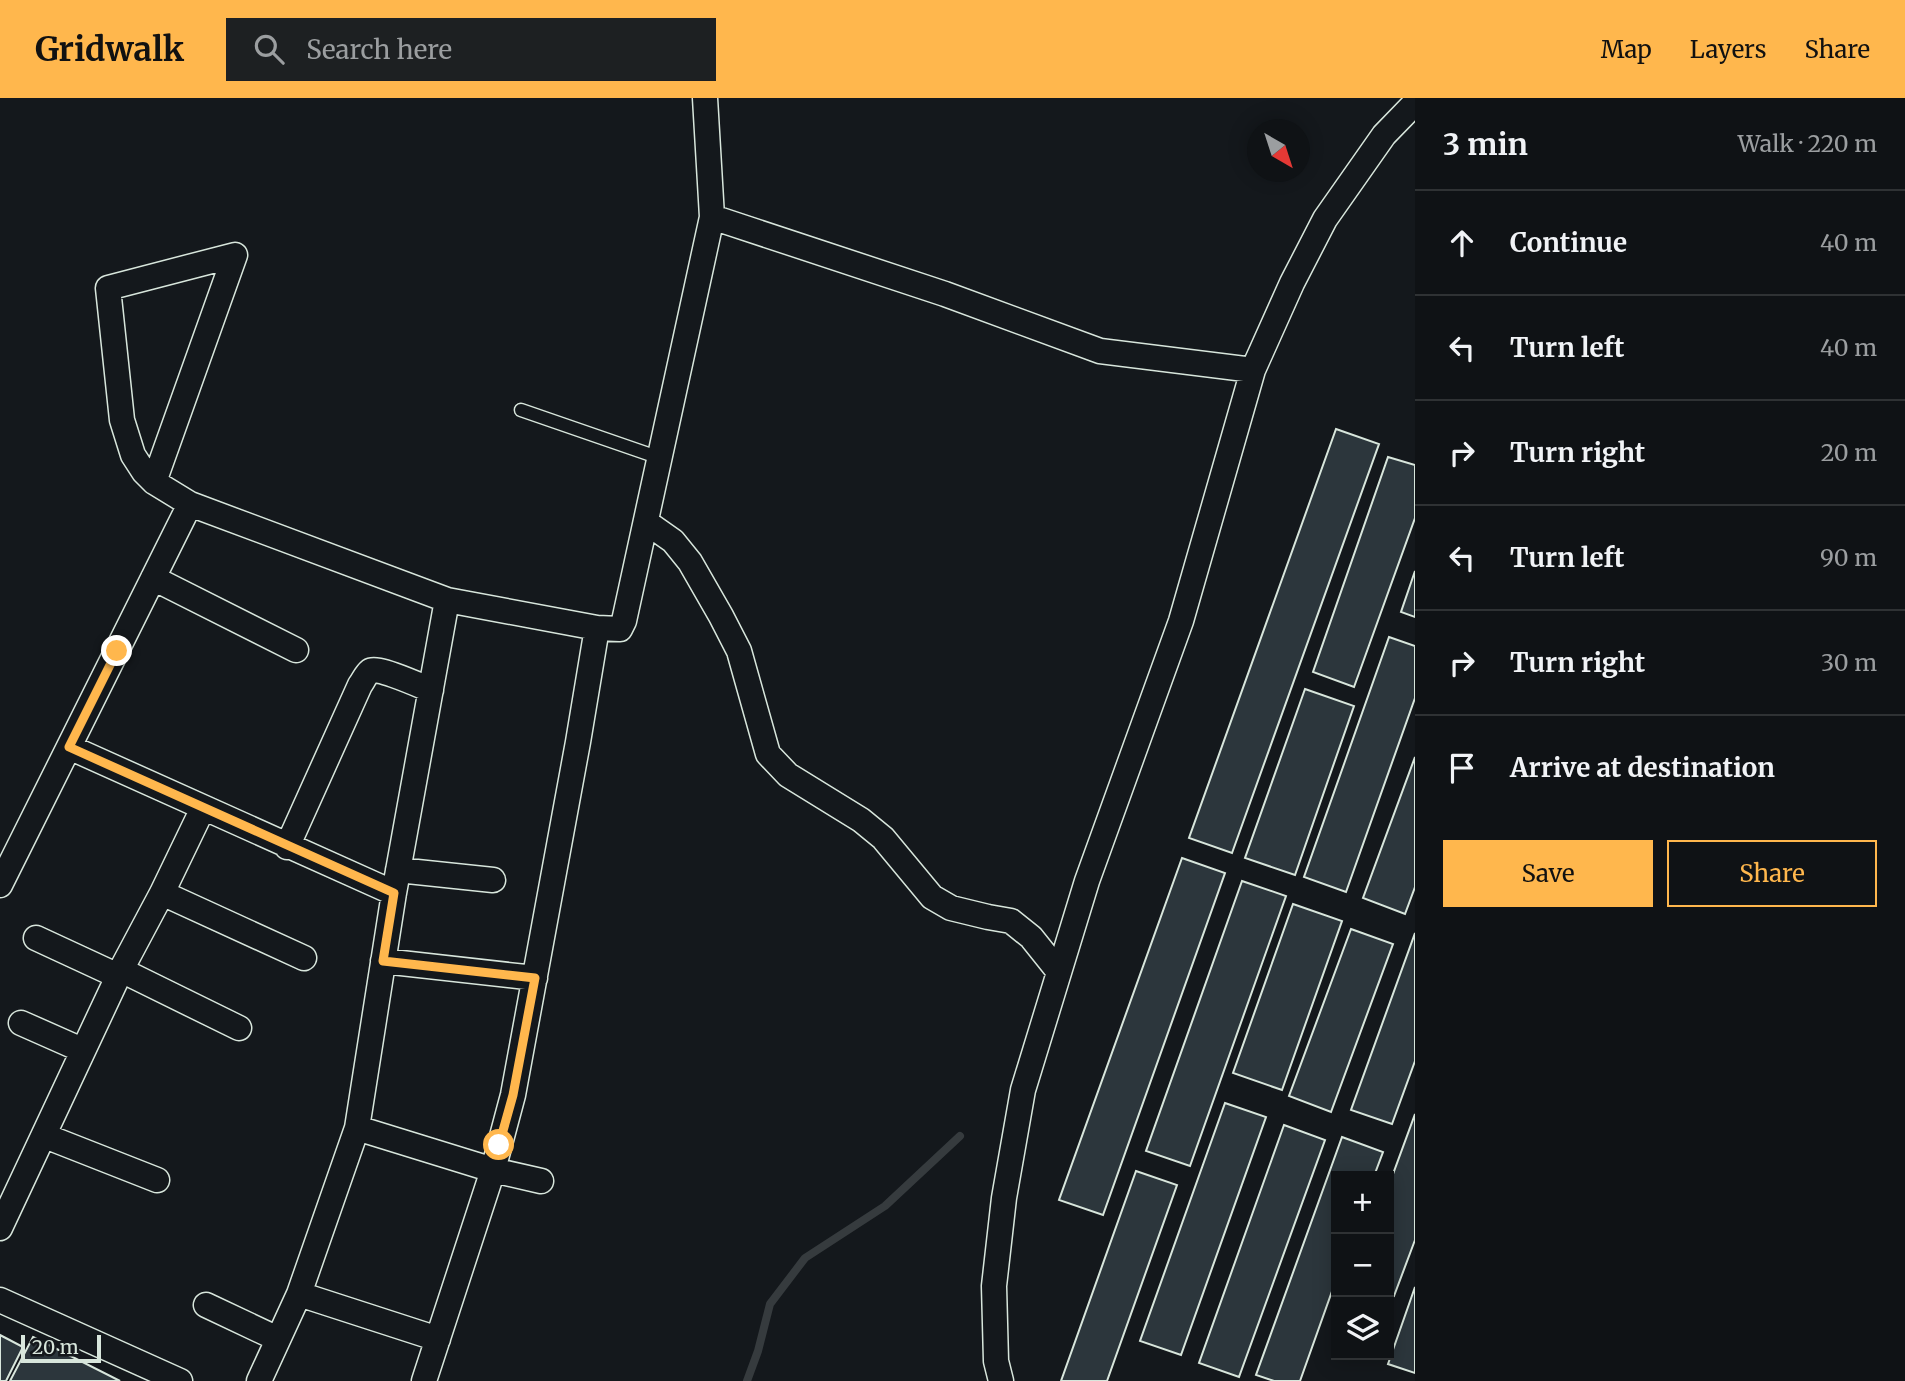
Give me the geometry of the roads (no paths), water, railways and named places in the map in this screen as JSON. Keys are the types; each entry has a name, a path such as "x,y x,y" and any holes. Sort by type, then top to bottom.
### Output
{"street":[{"path":"155,482 235,255 108,288 122,420 133,455 144,472 155,482 190,504 447,600 597,628 620,629 646,522 712,216 705,98"},
{"path":"1001,1381 996,1361 994,1286 1004,1198 1023,1090 1087,881 1181,621 1252,370 1325,219 1384,135 1415,103"},
{"path":"712,216 945,294 1100,351 1252,370"},
{"path":"0,885 190,504"},
{"path":"646,522 673,541 690,562 720,616 738,651 768,754 788,775 862,820 883,838 932,897 960,911 1011,921 1031,937 1059,972"},
{"path":"153,578 296,650"},
{"path":"259,1381 299,1294 356,1128 396,882 447,600"},
{"path":"424,1381 493,1170 513,1095 597,628"},
{"path":"287,847 360,685 370,671 381,670 431,690"},
{"path":"69,747 287,847 396,882 493,880"},
{"path":"3,1216 44,1136 82,1050 203,808"},
{"path":"162,893 304,958"},
{"path":"36,938 239,1028"},
{"path":"383,961 535,978"},
{"path":"21,1023 82,1050"},
{"path":"356,1128 493,1170 541,1181"},
{"path":"44,1136 156,1180"},
{"path":"299,1294 438,1339"},
{"path":"0,1300 180,1381"},
{"path":"206,1305 278,1339"}],"lane":[{"path":"521,410 660,458"}],"waterway":[{"path":"747,1381 770,1304 805,1258 885,1206 960,1136"}]}
